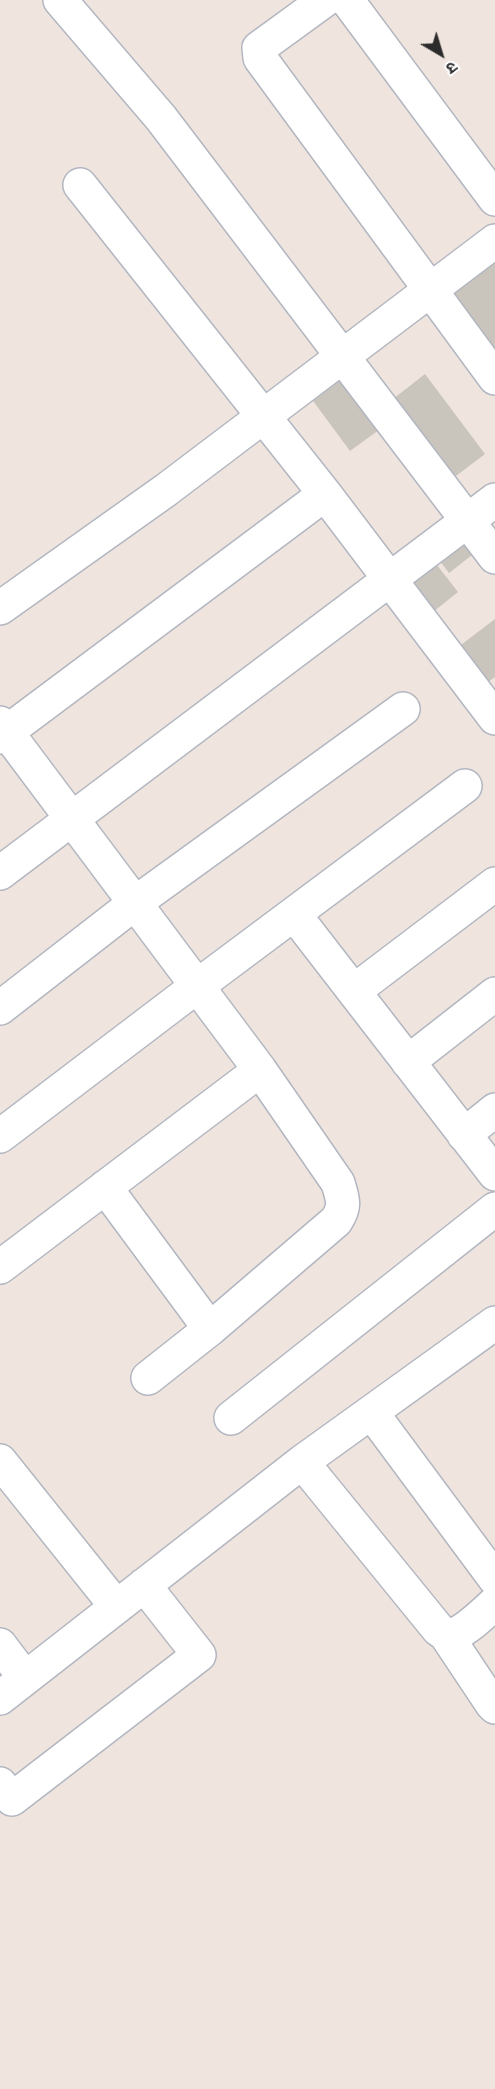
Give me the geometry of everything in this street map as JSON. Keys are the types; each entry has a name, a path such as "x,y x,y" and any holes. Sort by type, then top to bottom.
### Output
{"street":[{"path":"60,0 161,118 495,557"},
{"path":"325,0 259,48 260,58 495,378"},
{"path":"347,0 495,199"},
{"path":"80,185 325,494 495,718"},
{"path":"0,608 166,490 495,241"},
{"path":"148,1378 210,1329 336,1221 343,1208 338,1183 260,1070 2,730 325,494"},
{"path":"0,873 495,500"},
{"path":"0,1008 135,903 403,709"},
{"path":"0,1136 465,786"},
{"path":"354,992 495,884"},
{"path":"294,914 495,1174"},
{"path":"408,1062 495,994"},
{"path":"0,1267 260,1070"},
{"path":"464,1135 495,1110"},
{"path":"105,1187 210,1329"},
{"path":"231,1418 495,1209"},
{"path":"0,1698 302,1462 495,1323"},
{"path":"372,1413 495,1579"},
{"path":"0,1461 116,1606"},
{"path":"302,1462 438,1629 446,1635 495,1707"},
{"path":"0,1784 12,1799 199,1655 144,1585"},
{"path":"446,1635 462,1630 495,1603"},
{"path":"0,1645 25,1678"}],"building":[{"path":"495,252 495,351 448,287"},
{"path":"337,366 383,427 350,451 305,390"},
{"path":"425,374 485,454 452,479 393,399"},
{"path":"468,531 481,548 449,573 436,556"},
{"path":"433,560 458,592 428,616 403,584"},
{"path":"495,619 495,677 480,688 453,651"}]}
